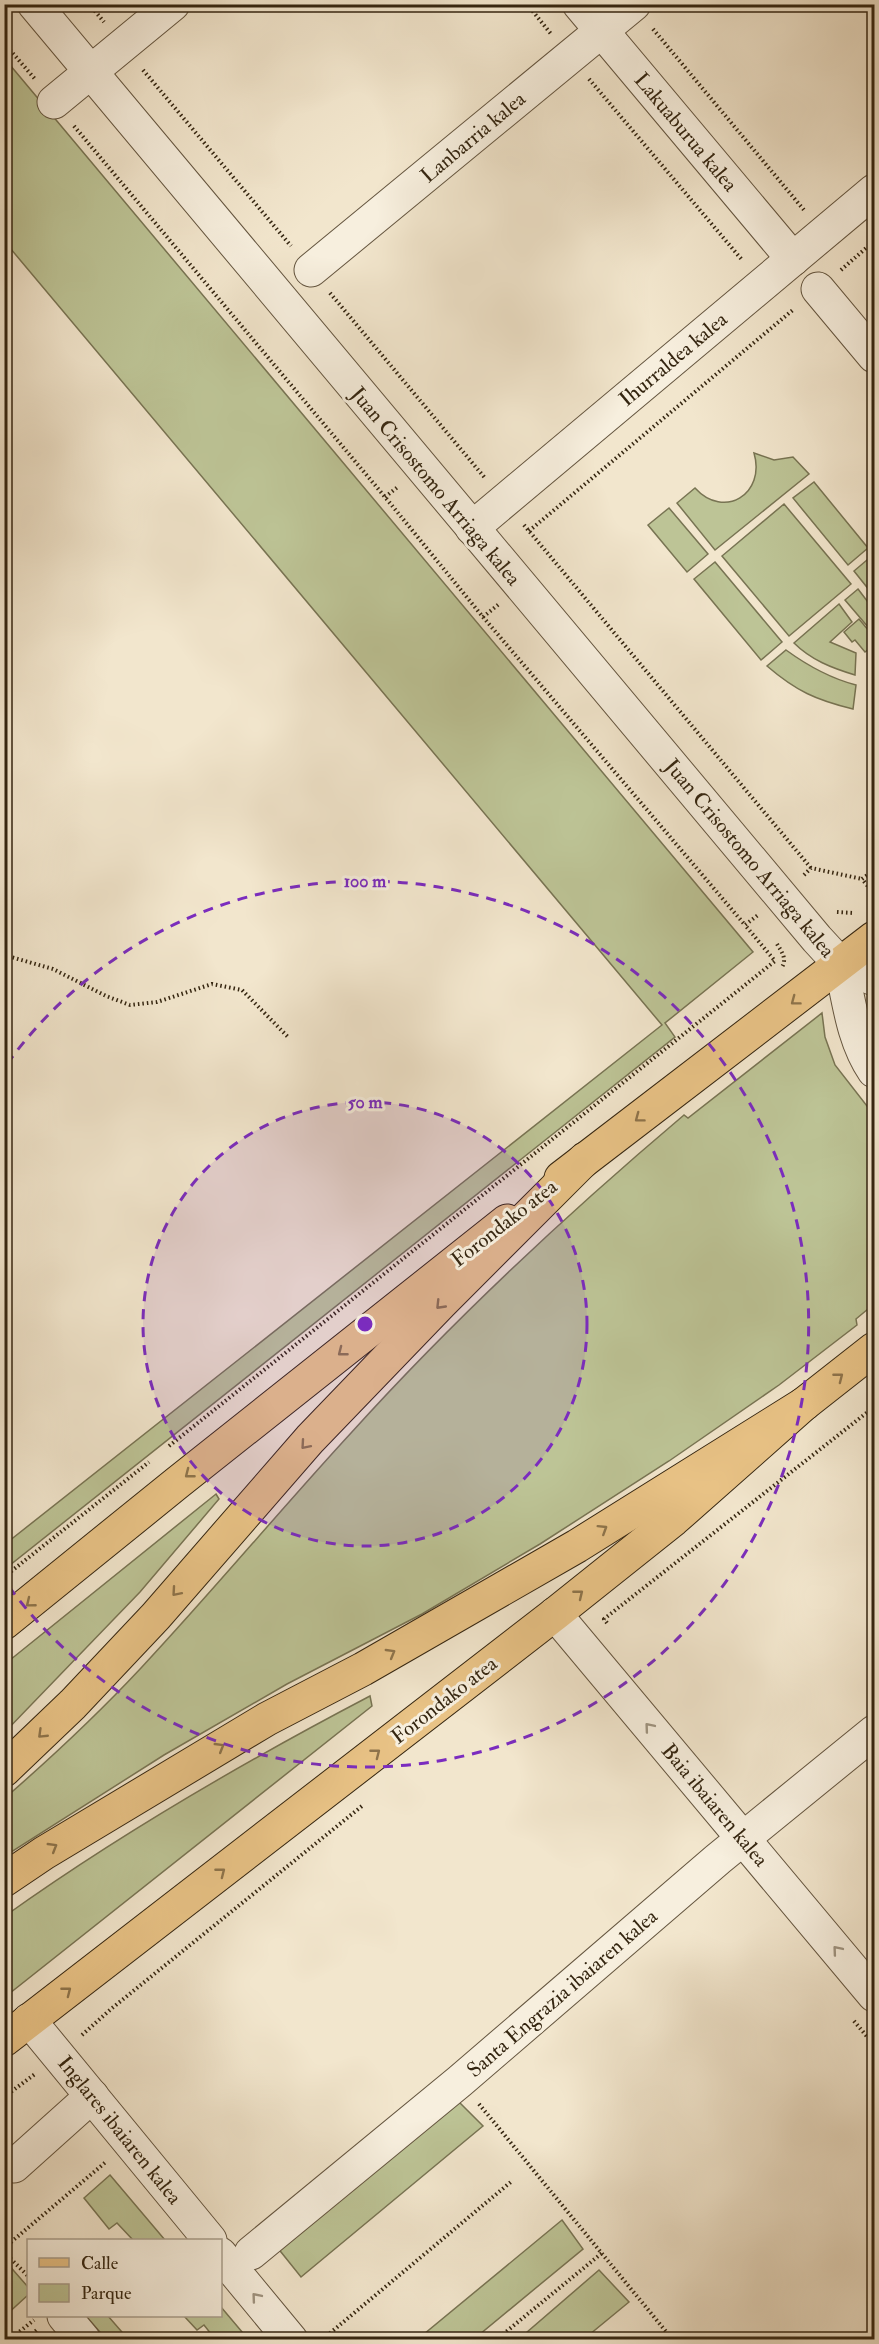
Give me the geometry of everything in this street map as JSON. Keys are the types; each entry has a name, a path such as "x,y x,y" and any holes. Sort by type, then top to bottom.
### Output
{"main road":[{"name":"Forondako atea","path":"4,1623 585,1159 842,965 874,938"},
{"path":"4,1770 73,1704 156,1616 318,1431 585,1159"},
{"name":"Forondako atea","path":"4,2040 555,1614 674,1519 804,1404 874,1350"},
{"path":"4,1880 44,1853 267,1719 363,1669 577,1546 804,1404"}],"street":[{"name":"Juan Crisostomo Arriaga kalea","path":"34,4 780,895 842,965"},
{"path":"54,102 173,4"},
{"name":"Lakuaburua kalea","path":"579,4 793,259"},
{"name":"Lanbarria kalea","path":"311,270 634,5"},
{"name":"Ihurraldea kalea","path":"472,528 874,191"},
{"path":"818,289 874,356"},
{"path":"842,965 874,979"},
{"path":"842,965 857,1039 874,1071"},
{"name":"Baia ibaiaren kalea","path":"555,1614 591,1660 874,1995"},
{"name":"Santa Engrazia ibaiaren kalea","path":"236,2254 460,2081 718,1859 874,1732"},
{"name":"Inglares ibaiaren kalea","path":"29,2020 208,2239"},
{"path":"14,2166 92,2096"},
{"path":"236,2254 291,2340"},
{"path":"65,2317 84,2340"}],"path":[{"path":"89,4 811,868 862,879 874,894"},
{"path":"526,4 788,315"},
{"path":"634,5 849,263"},
{"path":"4,43 386,497 483,617 775,961 162,1451"},
{"path":"529,531 874,241"},
{"path":"745,925 811,868"},
{"path":"862,879 874,870"},
{"path":"4,956 53,969 106,996 130,1005 157,1002 212,984 242,990 288,1037"},
{"path":"591,1660 618,1638 604,1619 874,1407"},
{"path":"4,1577 153,1458"},
{"path":"4,2097 59,2056 111,2009 367,1803"},
{"path":"460,2081 673,2340"},
{"path":"27,2275 4,2250 110,2158"},
{"path":"323,2339 512,2181"},
{"path":"496,2340 602,2253"},
{"path":"9,2340 38,2317"}],"green space":[{"path":"5,59 753,952 665,1023 675,1037 5,1569 4,1545 662,1025 5,242"},
{"path":"754,453 774,460 793,457 809,474 715,550 677,503 695,488 706,497 718,502 730,502 740,498 748,491 754,480 756,468"},
{"path":"814,482 868,548 848,565 793,498"},
{"path":"784,504 851,584 789,636 722,556"},
{"path":"669,508 708,554 687,572 648,525"},
{"path":"874,554 874,596 854,571"},
{"path":"715,562 782,642 761,660 694,579"},
{"path":"858,589 874,610 874,634 845,600"},
{"path":"839,604 852,622 830,642 856,653 855,675 822,663 794,643"},
{"path":"859,619 874,637 874,645 865,652 844,632"},
{"path":"786,650 819,671 856,685 853,709 807,694 767,666"},
{"path":"822,1013 825,1037 835,1065 874,1115 874,1304 856,1319 857,1325 779,1385 669,1461 540,1544 422,1614 287,1684 164,1755 5,1856 5,1798 74,1735 141,1668 325,1462 430,1349 512,1268 640,1152 684,1115 688,1118"},
{"path":"216,1494 219,1499 140,1592 5,1732 5,1664"},
{"path":"370,1696 372,1706 5,1997 5,1916 138,1827 276,1747"},
{"path":"454,2097 483,2126 301,2277 277,2247"},
{"path":"110,2175 164,2239 132,2239 117,2223 109,2229 84,2198"},
{"path":"562,2220 583,2249 474,2339 418,2339"},
{"path":"7,2263 27,2286 27,2296 5,2316 5,2265"},
{"path":"599,2270 629,2302 584,2339 519,2339"},
{"path":"222,2308 248,2339 215,2339 204,2325 197,2330 185,2317 222,2317"},
{"path":"87,2317 109,2317 128,2339 106,2339"}]}
